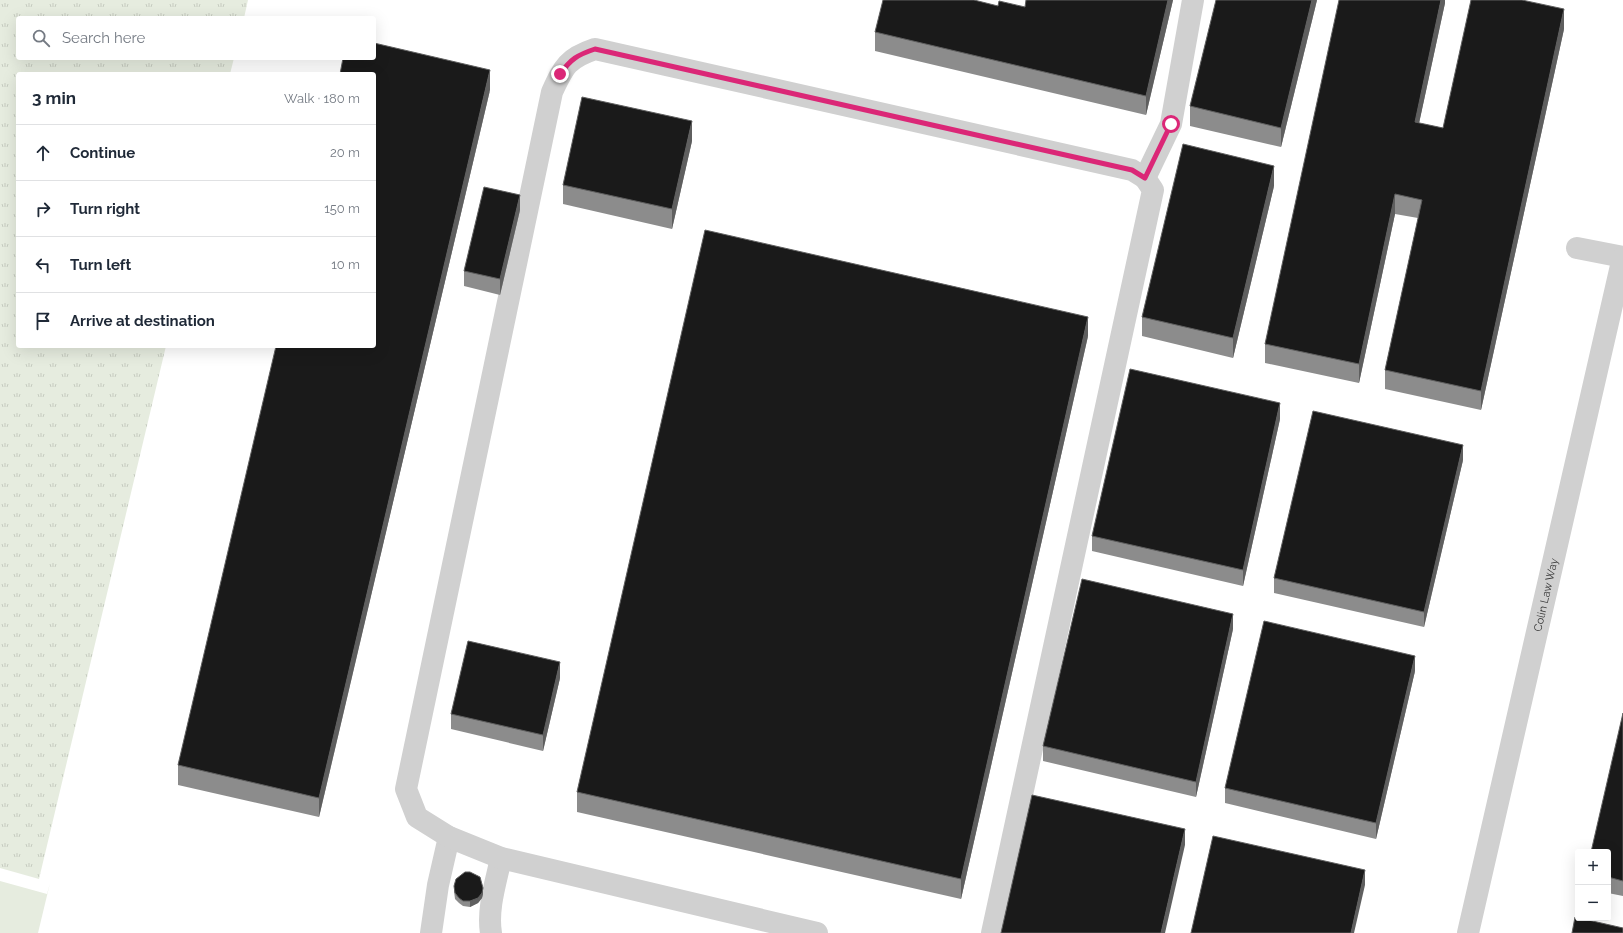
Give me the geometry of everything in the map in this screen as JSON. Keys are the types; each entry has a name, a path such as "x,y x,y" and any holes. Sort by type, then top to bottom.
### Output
{"street":[{"path":"1145,178 1171,124 1193,0"},
{"path":"817,933 501,858 449,837 417,817 406,789 552,92 560,74 568,63 578,55 595,49 1132,170 1145,178 1153,190 992,933"},
{"path":"1577,248 1623,257"},
{"name":"Colin Law Way","path":"1468,933 1623,257"},
{"path":"431,933 438,885 449,837"},
{"path":"491,933 490,925 493,898 501,858"}],"green space":[{"path":"0,0 248,0 244,16 16,16 16,60 234,60 230,72 16,72 16,348 166,348 39,879 0,868"},
{"path":"0,881 47,894 50,883 38,933 0,933"}],"building":[{"path":"883,0 974,0 998,6 999,1 1025,7 1026,0 1168,0 1146,96 875,32"},
{"path":"1216,0 1312,0 1281,128 1190,106"},
{"path":"1339,0 1441,0 1415,122 1443,128 1471,0 1522,0 1564,9 1481,391 1385,370 1422,200 1395,194 1359,364 1265,344"},
{"path":"376,43 490,70 319,798 178,765 276,348 376,348 376,72 340,72 343,60 376,60"},
{"path":"582,97 692,121 672,209 563,185"},
{"path":"1183,144 1274,166 1233,338 1142,317"},
{"path":"484,187 520,195 500,279 464,271"},
{"path":"705,230 1088,317 961,879 577,792"},
{"path":"1130,369 1280,403 1243,570 1092,536"},
{"path":"1313,411 1463,445 1424,612 1274,578"},
{"path":"1082,579 1233,614 1196,782 1043,746"},
{"path":"1264,621 1415,656 1376,823 1225,788"},
{"path":"468,641 560,662 543,735 451,714"},
{"path":"1623,713 1623,881 1611,878 1611,849 1592,849"},
{"path":"1032,795 1185,829 1161,933 1001,933"},
{"path":"1213,836 1365,870 1351,933 1191,933"},
{"path":"465,872 470,872 480,877 483,888 482,893 478,898 470,901 463,901 455,893 454,886 456,879"},
{"path":"1575,917 1575,921 1592,921 1623,928 1623,933 1572,933"}],"route":[{"path":"560,74 568,63 578,55 595,49 1132,170 1145,178 1171,124"}]}
